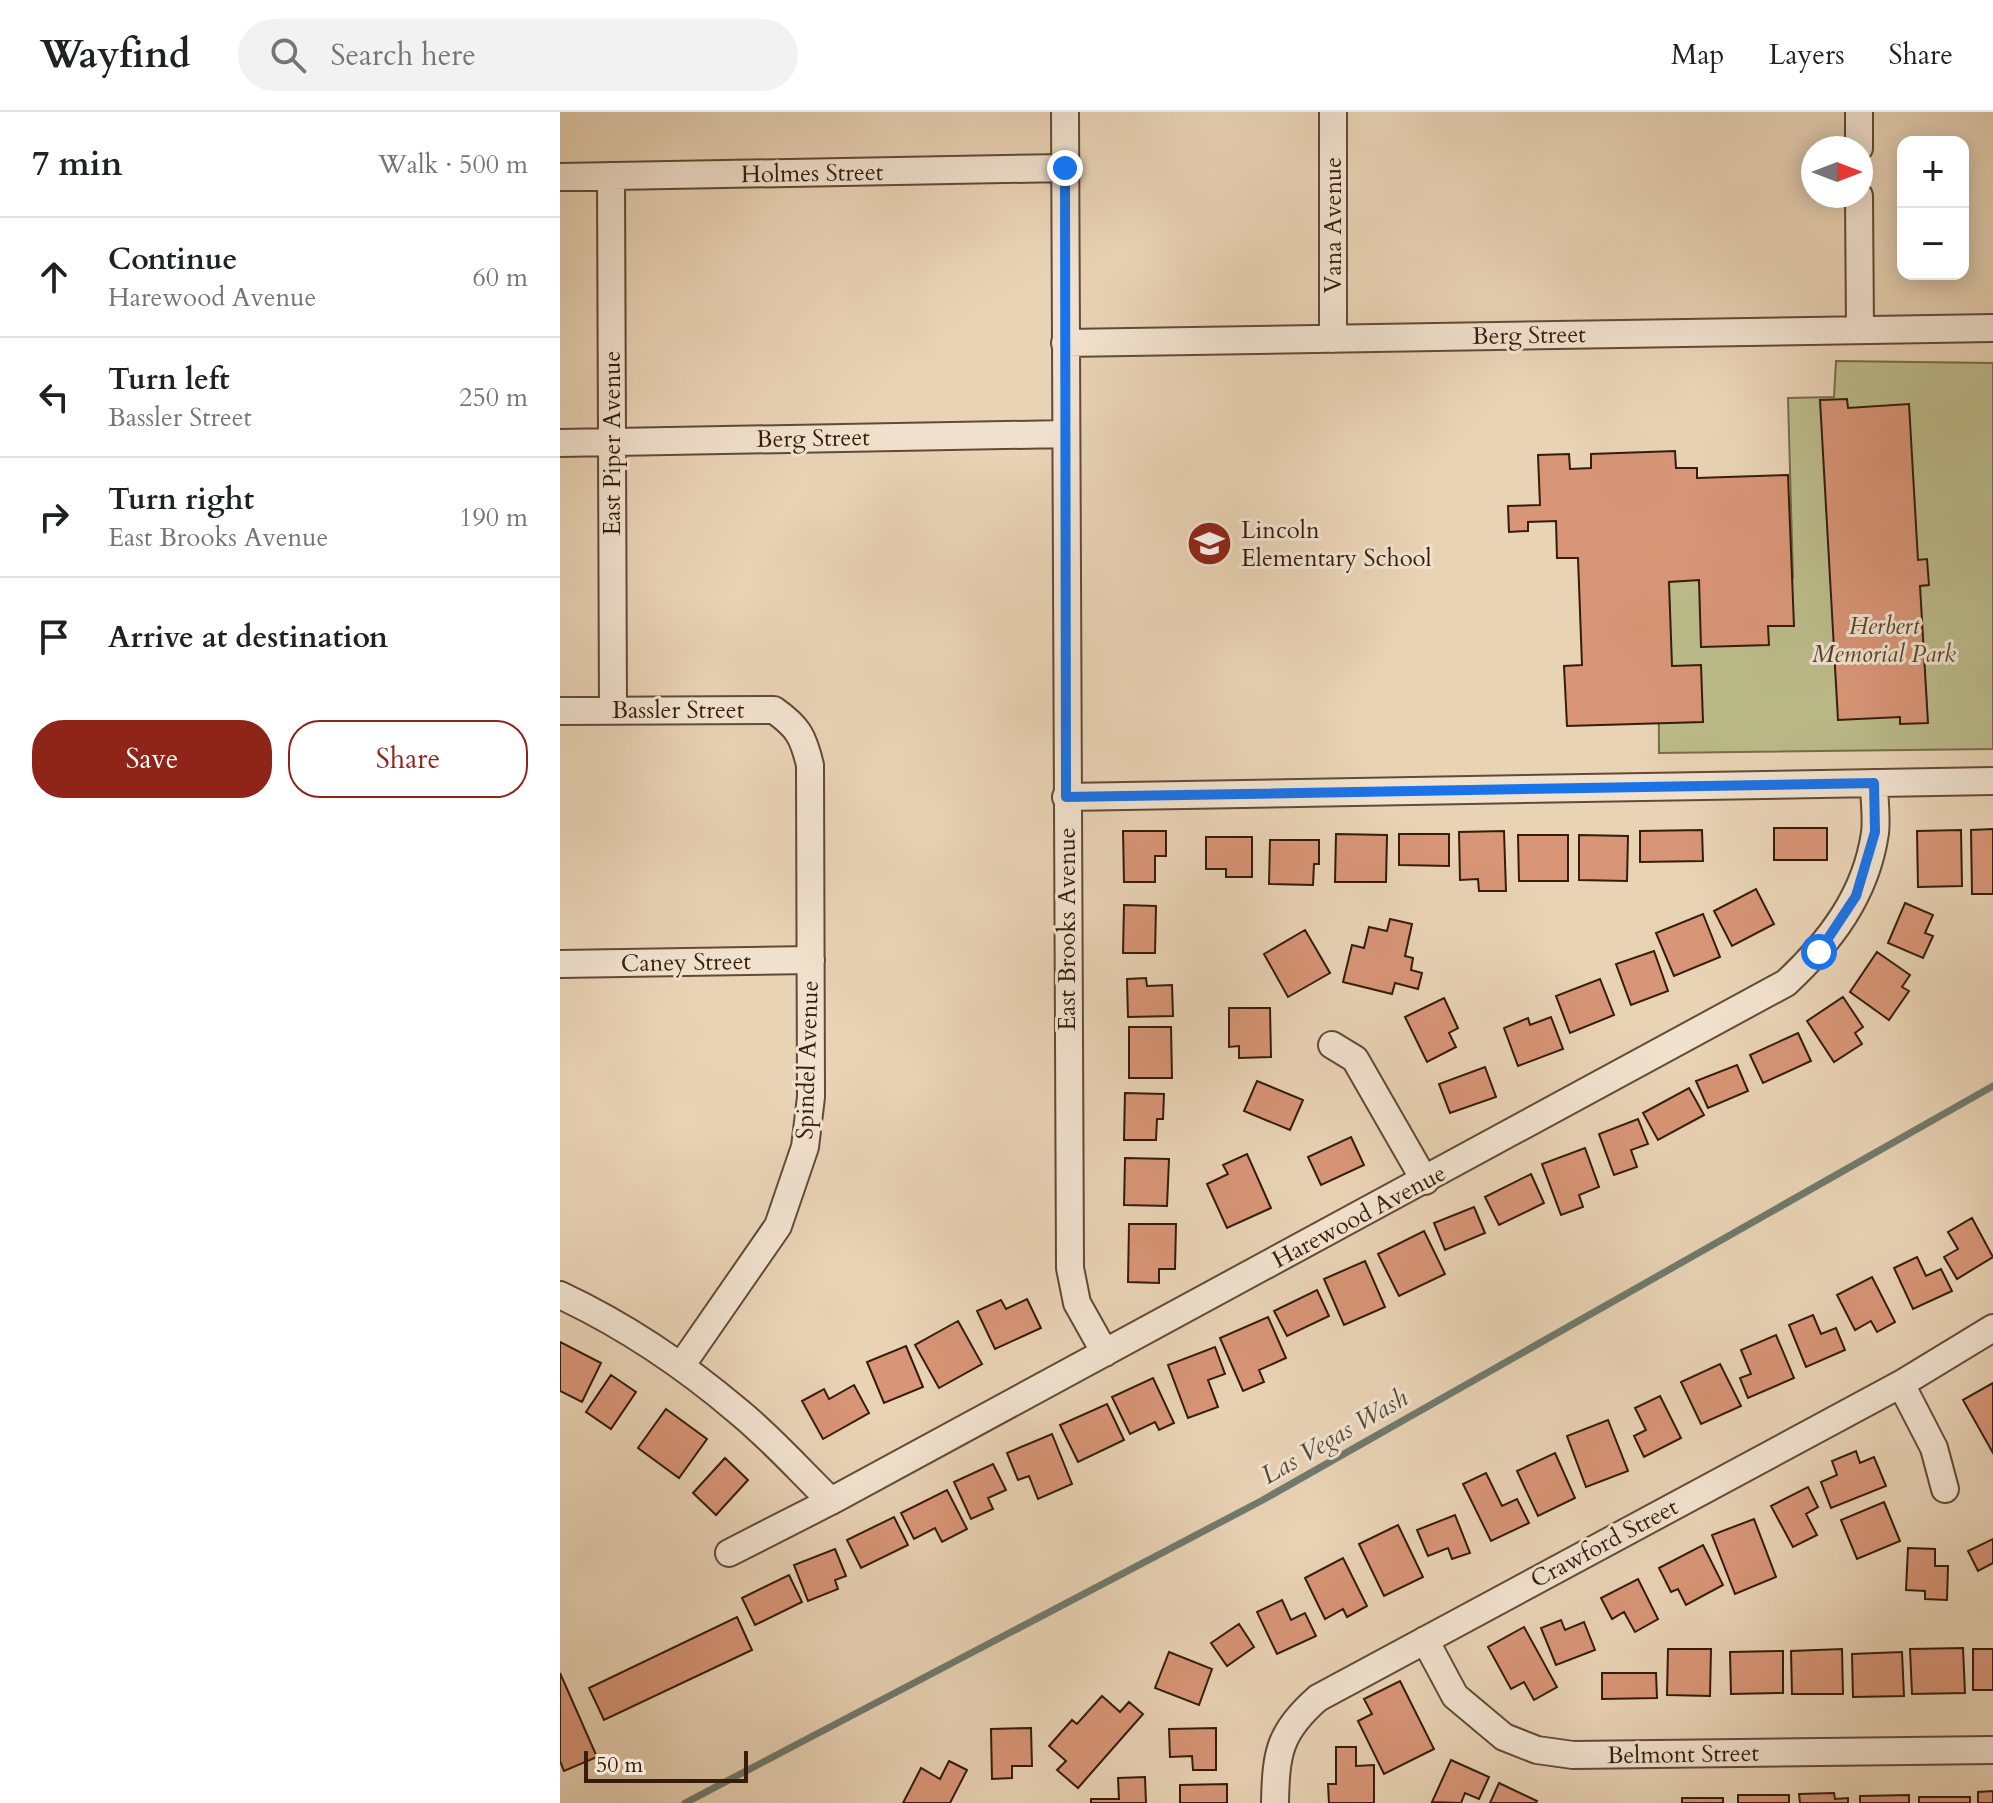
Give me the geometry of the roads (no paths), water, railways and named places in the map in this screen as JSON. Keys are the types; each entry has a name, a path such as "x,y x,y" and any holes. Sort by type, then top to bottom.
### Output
{"street":[{"name":"East Brooks Avenue","path":"1065,112 1070,1268 1077,1303 1105,1353"},
{"name":"Vana Avenue","path":"1333,112 1333,339"},
{"path":"1859,112 1859,136"},
{"name":"Holmes Street","path":"560,177 1065,168"},
{"name":"East Piper Avenue","path":"611,176 613,710"},
{"path":"1859,208 1860,330"},
{"name":"Berg Street","path":"1065,343 1993,328"},
{"name":"Berg Street","path":"560,443 1066,434"},
{"name":"Bassler Street","path":"560,711 774,710 793,723"},
{"name":"Spindel Avenue","path":"681,1366 778,1226 805,1147 811,1097 810,765 804,740 793,723"},
{"path":"1066,797 1993,781"},
{"name":"Harewood Avenue","path":"729,1553 1425,1181 1786,983 1819,952 1856,896 1875,832 1874,783"},
{"name":"Caney Street","path":"560,964 811,960"},
{"path":"1332,1045 1355,1059 1425,1181"},
{"path":"560,1295 598,1313 681,1366 740,1413 831,1501"},
{"name":"Crawford Street","path":"1275,1803 1276,1758 1296,1717 1318,1698 1901,1384 1993,1328"},
{"path":"1901,1384 1934,1448 1945,1489"},
{"name":"Belmont Street","path":"1425,1640 1455,1696 1504,1737 1537,1750 1573,1755 1993,1750"}],"waterway":[{"name":"Las Vegas Wash","path":"685,1803 1261,1501 1993,1086"}],"place":[{"name":"Lincoln Elementary School","path":"1210,544"}],"park label":[{"name":"Herbert Memorial Park","path":"1884,640"}]}
